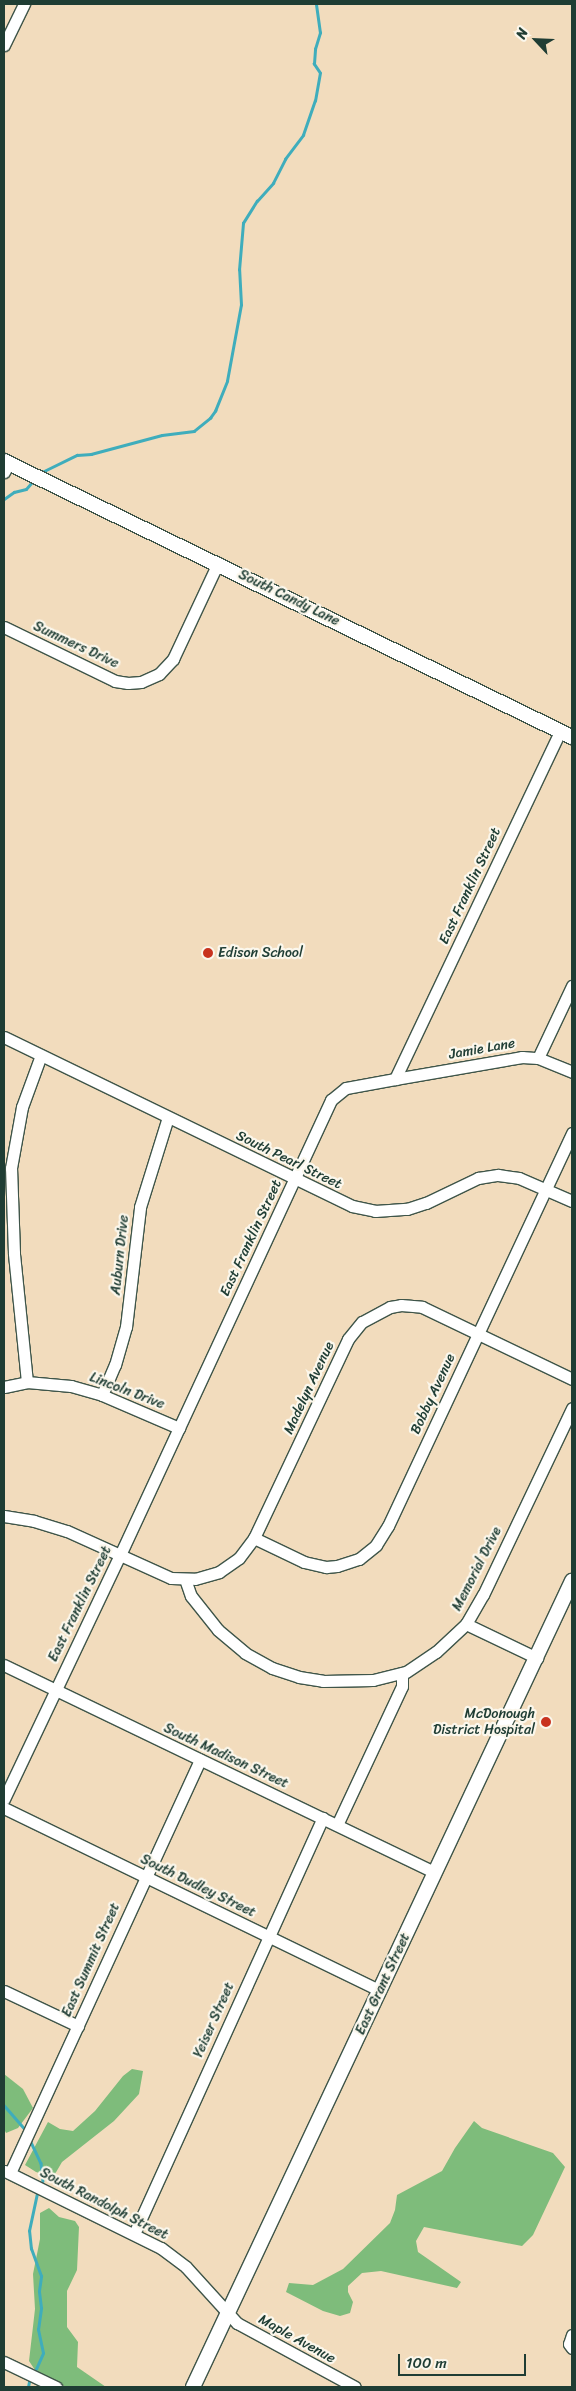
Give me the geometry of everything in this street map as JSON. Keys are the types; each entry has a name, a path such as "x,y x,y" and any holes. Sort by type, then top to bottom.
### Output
{"main road":[{"name":"South Candy Lane","path":"5,465 218,563 566,734"},
{"name":"East Grant Street","path":"193,2387 572,1581"}],"street":[{"path":"4,45 24,4"},
{"name":"Summers Drive","path":"4,627 115,681 141,682 159,674 172,659 218,563"},
{"name":"East Franklin Street","path":"4,1799 120,1555 330,1100 337,1093 350,1086 395,1079 566,734"},
{"path":"538,1058 572,986"},
{"name":"South Pearl Street","path":"4,1037 346,1204 363,1209 387,1211 407,1209 426,1203 461,1185 488,1176 508,1176 546,1188 572,1201"},
{"path":"27,1382 14,1253 12,1168 22,1107 41,1055"},
{"name":"Jamie Lane","path":"395,1079 522,1057 538,1058 572,1072"},
{"name":"Auburn Drive","path":"102,1395 115,1364 126,1327 140,1207 168,1117"},
{"name":"Bobby Avenue","path":"254,1538 315,1565 343,1564 368,1552 376,1545 388,1526 572,1133"},
{"name":"Madelyn Avenue","path":"120,1555 171,1578 185,1580 208,1576 230,1566 248,1549 254,1538 348,1338 362,1322 390,1307 412,1305 422,1307 478,1332 572,1379"},
{"name":"Lincoln Drive","path":"4,1387 27,1382 71,1386 102,1395 179,1428"},
{"name":"Memorial Drive","path":"185,1580 191,1596 218,1630 244,1653 272,1668 299,1677 323,1681 373,1680 402,1673 436,1652 466,1624 483,1595 572,1408"},
{"path":"4,1516 51,1525 120,1555"},
{"path":"466,1624 537,1658"},
{"name":"South Madison Street","path":"4,1665 435,1872"},
{"path":"337,1825 402,1686 402,1673"},
{"name":"East Summit Street","path":"7,2172 78,2026 144,1877 200,1760"},
{"name":"South Dudley Street","path":"4,1808 379,1990"},
{"name":"Yeiser Street","path":"134,2234 323,1818"},
{"path":"4,1990 78,2026"},
{"name":"South Randolph Street","path":"7,2172 161,2248 180,2262 228,2313"},
{"name":"Maple Avenue","path":"228,2313 237,2323 355,2387"},
{"path":"572,2335 569,2344 572,2348"},
{"path":"4,2362 56,2387"}],"green space":[{"path":"132,2069 143,2071 139,2094 114,2121 62,2162 55,2174 49,2176 36,2172 25,2165 48,2122 60,2129 73,2131 95,2111 123,2076"},
{"path":"4,2074 23,2089 33,2108 18,2128 6,2133 4,2129"},
{"path":"474,2121 482,2128 553,2153 565,2167 533,2235 522,2246 424,2227 416,2241 418,2252 461,2282 457,2288 381,2271 362,2273 348,2286 348,2292 353,2302 350,2313 340,2316 323,2311 286,2292 289,2283 313,2285 343,2269 390,2223 395,2210 397,2195 442,2171"},
{"path":"49,2208 59,2217 75,2221 79,2227 77,2270 67,2291 67,2327 78,2342 77,2367 106,2387 66,2387 35,2370 29,2361 35,2309 33,2274 40,2239 40,2213"}],"waterway":[{"path":"42,472 77,455 91,454 162,435 194,431 210,418 215,411 227,381 241,305 239,270 243,223 257,201 273,183 285,159 303,135 315,101 320,73 314,64 315,49 320,33 316,4"},
{"path":"4,499 14,492 26,489 32,482"},
{"path":"4,2105 26,2130"},
{"path":"31,2142 41,2163 43,2181"},
{"path":"36,2369 43,2353 38,2330 41,2308 39,2291 41,2276 31,2249 29,2231 37,2194"},
{"path":"28,2387 29,2382"}],"place":[{"name":"Edison School","path":"208,953"},
{"name":"McDonough District Hospital","path":"546,1722"}]}
